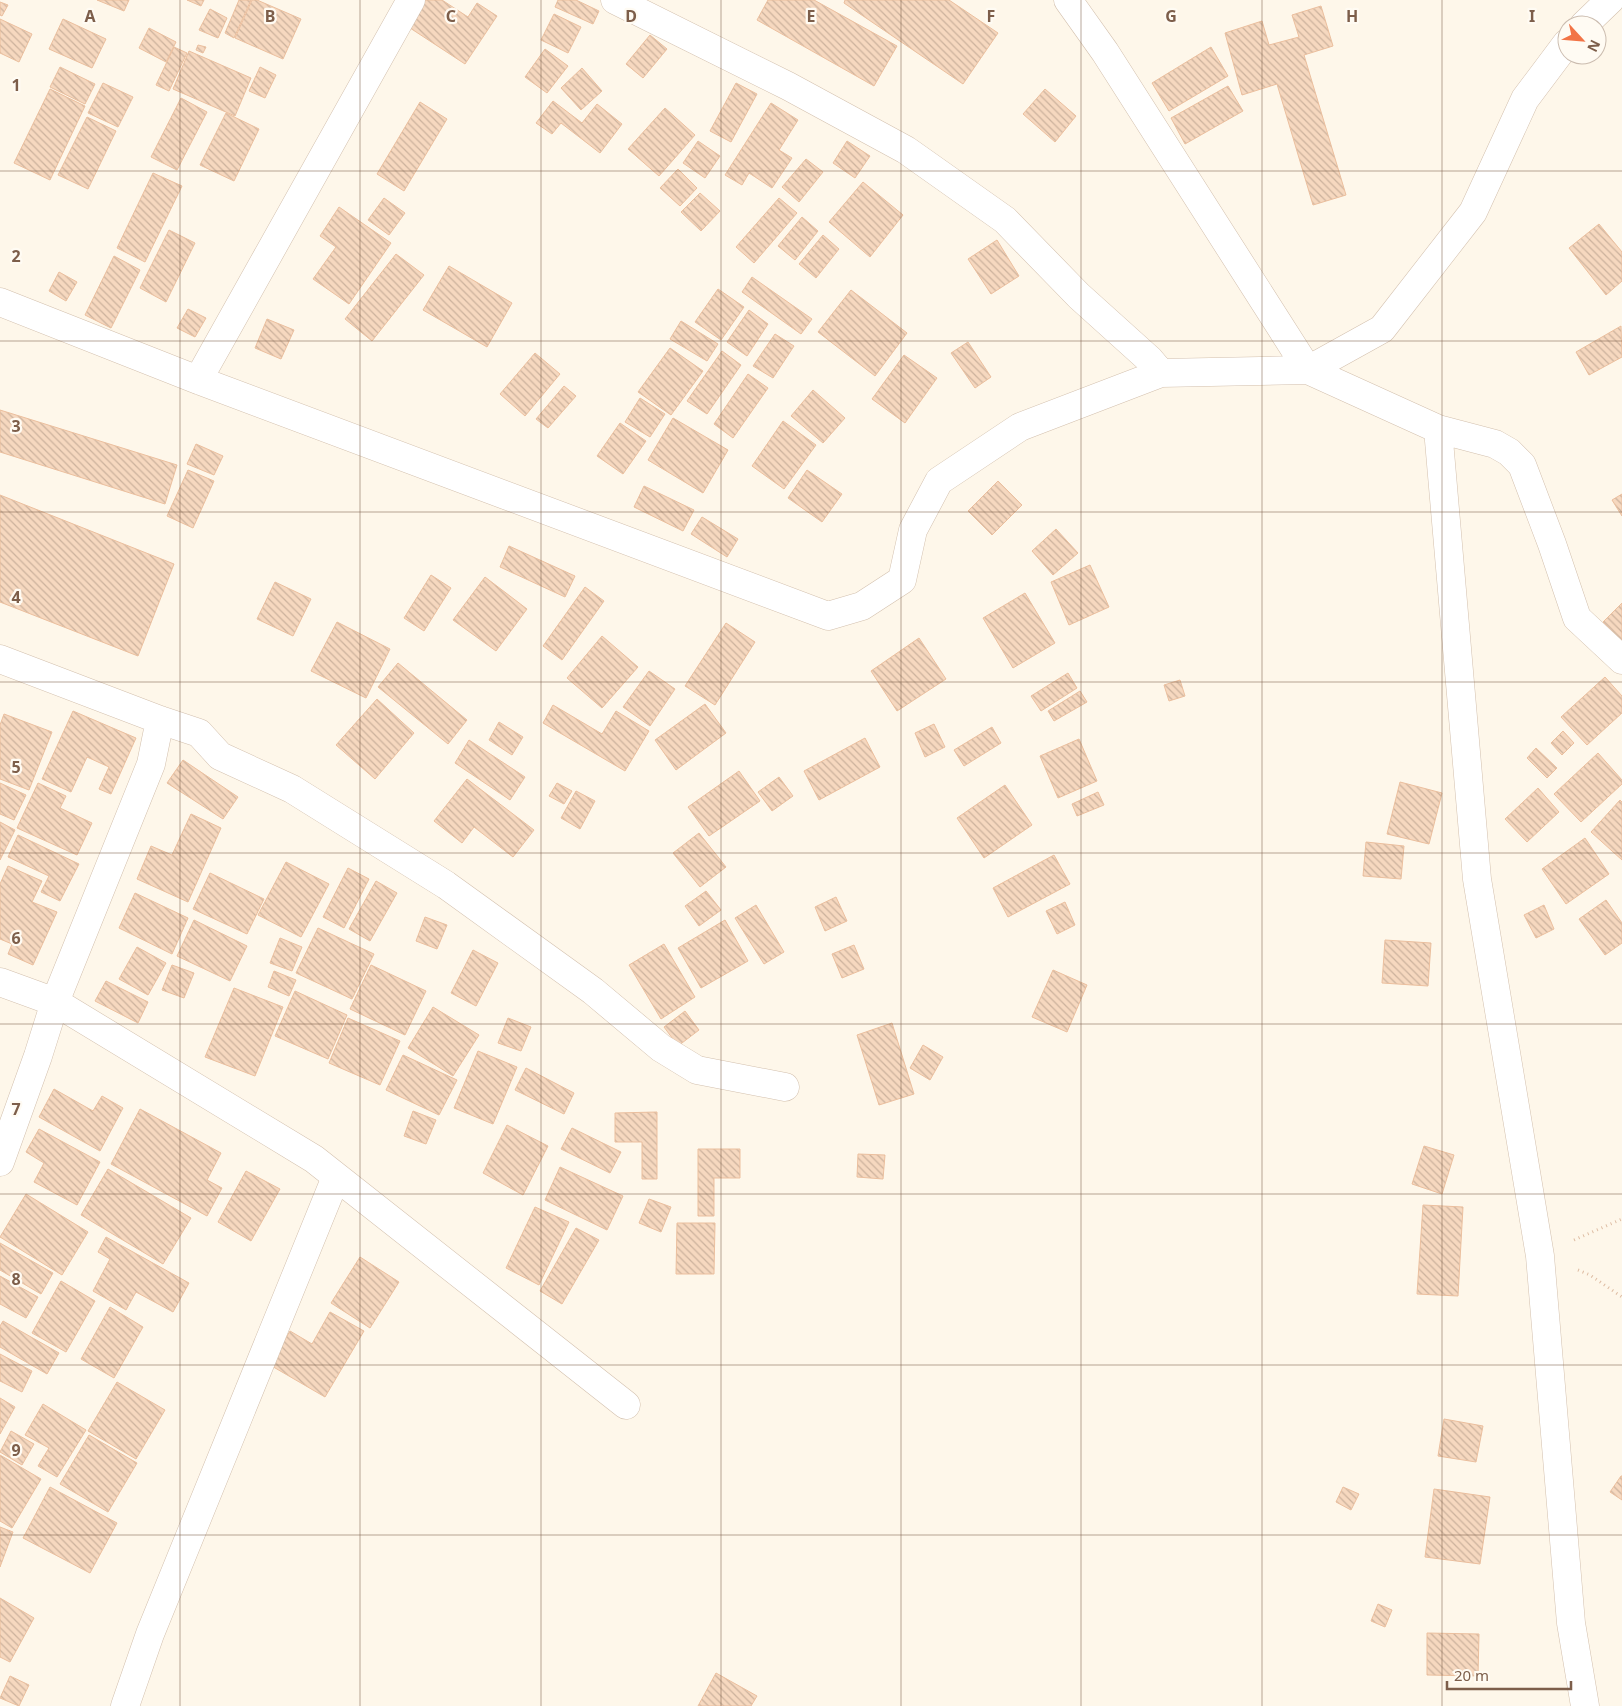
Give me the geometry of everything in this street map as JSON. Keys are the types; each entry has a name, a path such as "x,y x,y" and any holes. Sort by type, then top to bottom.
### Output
{"street":[{"path":"198,380 411,0"},
{"path":"615,0 788,86 906,150 1005,220 1079,296 1150,360 1161,373"},
{"path":"1068,0 1105,52 1308,370"},
{"path":"1594,15 1610,0"},
{"path":"1308,370 1382,329 1473,212 1525,100 1557,57"},
{"path":"0,302 198,380 828,616 862,606 902,580 913,530 940,482 1020,427 1161,373 1308,370 1438,429 1495,444 1509,452 1522,465 1552,544 1577,618 1622,660"},
{"path":"1438,429 1478,879 1540,1256 1571,1623 1584,1706"},
{"path":"0,658 160,720 199,733 220,756 292,789 446,885 593,991 661,1048 697,1070 785,1087"},
{"path":"0,1162 55,1002 151,764 160,720"},
{"path":"0,982 55,1002 314,1159 626,1405"},
{"path":"125,1706 154,1625 336,1177"}],"path":[{"path":"1540,1256 1622,1219"},
{"path":"1540,1256 1590,1275 1622,1297"}],"building":[{"path":"97,0 129,0 124,11"},
{"path":"187,0 204,0 201,6"},
{"path":"239,0 251,0 234,38 225,33"},
{"path":"252,0 257,0 301,19 283,59 235,38"},
{"path":"423,0 442,0 468,17 477,3 497,16 465,64 407,26"},
{"path":"558,0 576,0 599,11 593,24 555,7"},
{"path":"768,0 814,0 897,46 874,86 757,20"},
{"path":"845,0 949,0 998,33 963,84 844,3"},
{"path":"0,2 8,5 2,16 0,15"},
{"path":"1321,6 1333,46 1304,55 1346,195 1313,205 1277,84 1242,95 1225,33 1262,21 1269,45 1299,37 1292,15"},
{"path":"210,9 227,18 218,38 199,30"},
{"path":"554,14 581,27 568,53 541,40"},
{"path":"0,19 32,34 19,62 0,53"},
{"path":"63,19 106,39 92,68 49,49"},
{"path":"149,28 176,42 166,62 139,48"},
{"path":"650,35 667,49 643,78 626,64"},
{"path":"198,45 206,47 203,53 196,50"},
{"path":"174,47 187,53 169,91 156,85"},
{"path":"1211,47 1228,76 1169,111 1152,83"},
{"path":"545,49 568,66 547,93 525,77"},
{"path":"189,51 251,78 235,116 173,89"},
{"path":"60,67 95,84 85,104 50,87"},
{"path":"260,67 276,75 265,98 249,91"},
{"path":"582,68 602,91 581,110 561,88"},
{"path":"103,83 133,97 118,127 88,113"},
{"path":"736,83 757,94 731,142 710,131"},
{"path":"1228,86 1243,111 1185,144 1171,118"},
{"path":"50,89 85,106 50,180 14,163"},
{"path":"1045,89 1076,116 1055,142 1023,114"},
{"path":"181,98 207,112 177,170 151,157"},
{"path":"553,101 582,123 597,104 622,124 600,153 561,123 552,134 536,123"},
{"path":"420,102 447,119 404,191 377,174"},
{"path":"771,103 798,120 779,150 792,158 772,188 749,173 742,185 725,175"},
{"path":"665,108 695,135 659,176 628,149"},
{"path":"226,113 259,129 234,181 200,165"},
{"path":"87,117 116,131 88,189 58,175"},
{"path":"698,141 720,156 705,178 683,163"},
{"path":"847,141 870,156 855,178 833,163"},
{"path":"806,159 823,172 799,202 782,187"},
{"path":"678,169 697,188 680,206 660,188"},
{"path":"153,173 182,186 145,262 117,248"},
{"path":"863,182 903,215 870,257 829,222"},
{"path":"700,193 720,211 701,231 681,212"},
{"path":"384,198 405,213 389,235 368,220"},
{"path":"779,198 797,213 754,263 736,247"},
{"path":"339,207 391,243 349,304 313,279 336,247 320,236"},
{"path":"802,217 818,231 795,260 778,246"},
{"path":"1599,224 1622,252 1622,281 1606,295 1569,248"},
{"path":"169,230 195,243 166,302 140,288"},
{"path":"823,235 839,249 816,278 799,264"},
{"path":"997,240 1019,276 991,294 968,259"},
{"path":"396,254 424,275 372,341 345,319"},
{"path":"114,256 140,270 111,328 85,315"},
{"path":"449,266 512,303 487,347 423,310"},
{"path":"59,272 77,282 66,301 49,291"},
{"path":"752,277 812,319 801,334 742,292"},
{"path":"718,289 744,307 721,340 695,322"},
{"path":"851,290 907,333 875,376 818,332"},
{"path":"188,309 206,318 195,337 177,328"},
{"path":"749,310 768,324 747,356 727,342"},
{"path":"267,319 294,330 281,359 255,348"},
{"path":"681,321 718,344 707,361 670,339"},
{"path":"1621,326 1622,357 1589,375 1576,352"},
{"path":"775,334 794,346 773,378 753,366"},
{"path":"968,342 991,377 975,388 951,353"},
{"path":"670,348 703,371 671,415 638,392"},
{"path":"722,351 741,365 707,414 687,401"},
{"path":"535,353 560,374 525,416 500,394"},
{"path":"904,355 937,378 905,423 872,399"},
{"path":"748,374 768,388 733,438 714,424"},
{"path":"564,386 576,396 548,428 536,419"},
{"path":"813,390 845,418 823,443 791,416"},
{"path":"640,398 665,414 650,437 625,422"},
{"path":"0,410 177,465 165,504 0,452"},
{"path":"673,418 728,450 703,493 648,460"},
{"path":"783,421 816,445 784,489 752,466"},
{"path":"620,423 646,441 623,474 597,456"},
{"path":"196,444 223,456 214,475 187,464"},
{"path":"188,470 214,481 193,528 167,516"},
{"path":"807,470 842,494 822,522 788,498"},
{"path":"998,481 1022,505 992,535 968,511"},
{"path":"644,486 694,510 683,531 634,507"},
{"path":"1622,494 1622,516 1612,500"},
{"path":"0,495 174,564 138,656 0,602"},
{"path":"702,517 738,539 727,557 691,534"},
{"path":"1056,529 1078,553 1053,575 1032,551"},
{"path":"509,546 575,576 565,597 500,567"},
{"path":"1090,565 1109,607 1069,625 1051,582"},
{"path":"431,575 451,588 424,631 404,618"},
{"path":"485,577 527,609 496,651 453,620"},
{"path":"275,582 311,599 293,636 257,619"},
{"path":"585,587 604,601 562,660 543,646"},
{"path":"1025,593 1055,643 1013,668 983,618"},
{"path":"1622,603 1622,642 1603,622"},
{"path":"337,622 390,649 366,698 311,671"},
{"path":"726,623 755,642 715,705 685,686"},
{"path":"602,636 638,667 602,708 567,678"},
{"path":"919,638 946,679 897,711 871,671"},
{"path":"398,663 467,720 448,744 378,687"},
{"path":"649,671 675,689 650,726 623,707"},
{"path":"1068,673 1077,688 1041,711 1031,696"},
{"path":"1605,677 1622,696 1622,713 1587,745 1561,717"},
{"path":"1180,680 1185,696 1169,701 1164,685"},
{"path":"1080,691 1087,702 1054,721 1048,711"},
{"path":"377,699 414,733 375,779 336,745"},
{"path":"705,704 726,733 676,770 655,740"},
{"path":"553,705 602,734 616,711 649,731 625,771 543,723"},
{"path":"73,711 136,738 111,794 99,789 109,767 87,757 71,792 42,779"},
{"path":"4,714 52,732 29,790 0,779 0,725"},
{"path":"499,722 523,737 512,755 489,740"},
{"path":"934,724 945,747 925,757 915,733"},
{"path":"992,727 1001,743 964,766 954,750"},
{"path":"1563,731 1574,743 1562,755 1551,743"},
{"path":"865,738 880,767 819,800 804,771"},
{"path":"1079,739 1097,781 1058,798 1040,756"},
{"path":"469,740 525,777 510,800 455,763"},
{"path":"1536,748 1557,768 1547,778 1527,758"},
{"path":"1598,753 1622,780 1622,784 1581,822 1554,794"},
{"path":"183,760 238,797 223,819 167,783"},
{"path":"739,771 760,801 709,836 688,807"},
{"path":"779,777 793,796 772,811 758,792"},
{"path":"467,779 534,830 513,857 474,827 462,843 434,821"},
{"path":"1400,782 1442,793 1429,844 1387,834"},
{"path":"0,783 26,795 14,820 0,814"},
{"path":"38,783 66,796 60,808 92,823 77,855 17,828"},
{"path":"557,783 572,791 564,804 549,796"},
{"path":"1005,785 1032,825 984,858 957,818"},
{"path":"1538,788 1559,812 1527,842 1505,819"},
{"path":"576,791 595,801 580,829 561,818"},
{"path":"1098,792 1104,805 1077,816 1072,804"},
{"path":"1620,800 1622,802 1622,860 1591,832"},
{"path":"191,814 221,828 188,902 137,879 151,846 172,855"},
{"path":"0,822 15,830 0,860"},
{"path":"699,833 726,867 700,887 673,853"},
{"path":"18,835 79,864 60,901 41,892 49,876 8,857"},
{"path":"1585,838 1609,874 1566,904 1542,869"},
{"path":"1366,842 1404,846 1401,879 1363,876"},
{"path":"1054,855 1070,884 1008,917 993,888"},
{"path":"286,862 329,884 301,937 258,915"},
{"path":"8,866 42,881 32,902 57,912 33,965 8,954 12,944 0,939 0,884"},
{"path":"348,868 369,879 344,928 323,917"},
{"path":"210,873 264,899 247,934 193,909"},
{"path":"376,881 397,893 370,941 349,929"},
{"path":"706,891 721,910 699,926 685,906"},
{"path":"135,893 188,918 172,954 119,928"},
{"path":"836,897 847,921 825,931 815,907"},
{"path":"1606,900 1622,923 1622,943 1605,955 1579,919"},
{"path":"1065,902 1075,925 1057,934 1046,911"},
{"path":"756,905 784,952 764,964 735,918"},
{"path":"1544,905 1554,929 1536,938 1524,915"},
{"path":"425,917 447,925 437,949 416,941"},
{"path":"194,920 247,946 230,981 177,956"},
{"path":"725,920 748,961 701,988 678,948"},
{"path":"318,928 374,954 352,999 296,973"},
{"path":"280,938 302,947 292,971 270,963"},
{"path":"1385,940 1431,943 1428,986 1382,983"},
{"path":"664,944 695,997 661,1019 629,965"},
{"path":"854,945 864,969 842,978 832,954"},
{"path":"137,947 166,963 148,995 119,979"},
{"path":"473,950 498,963 476,1006 451,993"},
{"path":"172,965 194,973 184,998 162,990"},
{"path":"371,965 426,991 405,1035 350,1009"},
{"path":"1053,970 1087,985 1067,1032 1032,1017"},
{"path":"274,971 296,980 289,996 268,987"},
{"path":"106,981 148,1002 138,1023 95,1001"},
{"path":"234,988 283,1007 255,1076 205,1057"},
{"path":"295,991 347,1015 328,1059 275,1036"},
{"path":"433,1007 479,1035 453,1076 408,1048"},
{"path":"685,1011 699,1030 678,1046 664,1027"},
{"path":"348,1018 400,1041 380,1085 329,1063"},
{"path":"508,1018 531,1027 521,1051 498,1043"},
{"path":"892,1023 914,1094 879,1105 857,1035"},
{"path":"923,1045 943,1057 930,1080 910,1068"},
{"path":"478,1051 517,1067 493,1124 454,1108"},
{"path":"403,1055 457,1080 439,1115 386,1090"},
{"path":"526,1068 574,1093 564,1114 515,1090"},
{"path":"54,1089 93,1111 102,1096 123,1108 100,1151 39,1117"},
{"path":"140,1109 221,1153 207,1180 222,1188 207,1216 111,1164"},
{"path":"413,1111 436,1120 426,1144 404,1136"},
{"path":"657,1112 657,1179 642,1179 642,1142 615,1142 615,1113"},
{"path":"507,1125 548,1146 523,1195 483,1173"},
{"path":"572,1128 621,1152 610,1173 561,1149"},
{"path":"39,1129 100,1162 77,1205 34,1182 44,1163 26,1152"},
{"path":"1424,1146 1454,1155 1442,1194 1412,1184"},
{"path":"698,1149 740,1149 740,1178 714,1178 714,1216 698,1216"},
{"path":"858,1154 885,1155 883,1179 857,1177"},
{"path":"560,1167 623,1196 607,1230 545,1200"},
{"path":"108,1169 191,1218 163,1264 81,1215"},
{"path":"246,1171 280,1189 251,1241 218,1222"},
{"path":"26,1194 88,1232 62,1275 0,1237"},
{"path":"649,1199 671,1207 661,1232 639,1223"},
{"path":"1423,1205 1463,1207 1458,1296 1417,1294"},
{"path":"535,1207 569,1222 539,1285 506,1268"},
{"path":"677,1223 715,1223 714,1274 676,1274"},
{"path":"576,1228 599,1240 562,1304 540,1291"},
{"path":"106,1237 189,1283 173,1312 136,1292 126,1310 93,1291 110,1259 98,1252"},
{"path":"0,1243 53,1273 41,1294 0,1270"},
{"path":"360,1257 399,1282 370,1328 331,1303"},
{"path":"0,1276 38,1297 26,1318 0,1304"},
{"path":"61,1281 95,1301 66,1352 32,1333"},
{"path":"110,1307 143,1327 114,1378 81,1359"},
{"path":"330,1312 364,1331 325,1397 270,1365 290,1331 312,1344"},
{"path":"3,1321 59,1353 47,1374 0,1347 0,1326"},
{"path":"0,1354 32,1371 22,1392 0,1381"},
{"path":"117,1382 165,1410 136,1459 88,1431"},
{"path":"0,1398 15,1407 0,1434"},
{"path":"43,1404 86,1430 57,1477 38,1466 49,1448 25,1435"},
{"path":"1444,1419 1483,1426 1476,1462 1438,1456"},
{"path":"11,1431 34,1444 22,1465 0,1452"},
{"path":"89,1435 137,1463 108,1512 60,1484"},
{"path":"0,1455 41,1479 12,1528 0,1521"},
{"path":"1622,1476 1622,1500 1610,1492"},
{"path":"50,1487 117,1523 90,1573 23,1538"},
{"path":"1343,1487 1359,1494 1351,1510 1336,1502"},
{"path":"1434,1489 1490,1497 1480,1564 1425,1557"},
{"path":"0,1527 13,1532 0,1567"},
{"path":"0,1598 34,1618 10,1662 0,1657"},
{"path":"1378,1604 1392,1610 1385,1627 1371,1621"},
{"path":"1427,1633 1479,1634 1478,1676 1427,1675"},
{"path":"716,1673 757,1696 751,1706 698,1706"},
{"path":"10,1676 29,1685 19,1706 0,1698"}]}
